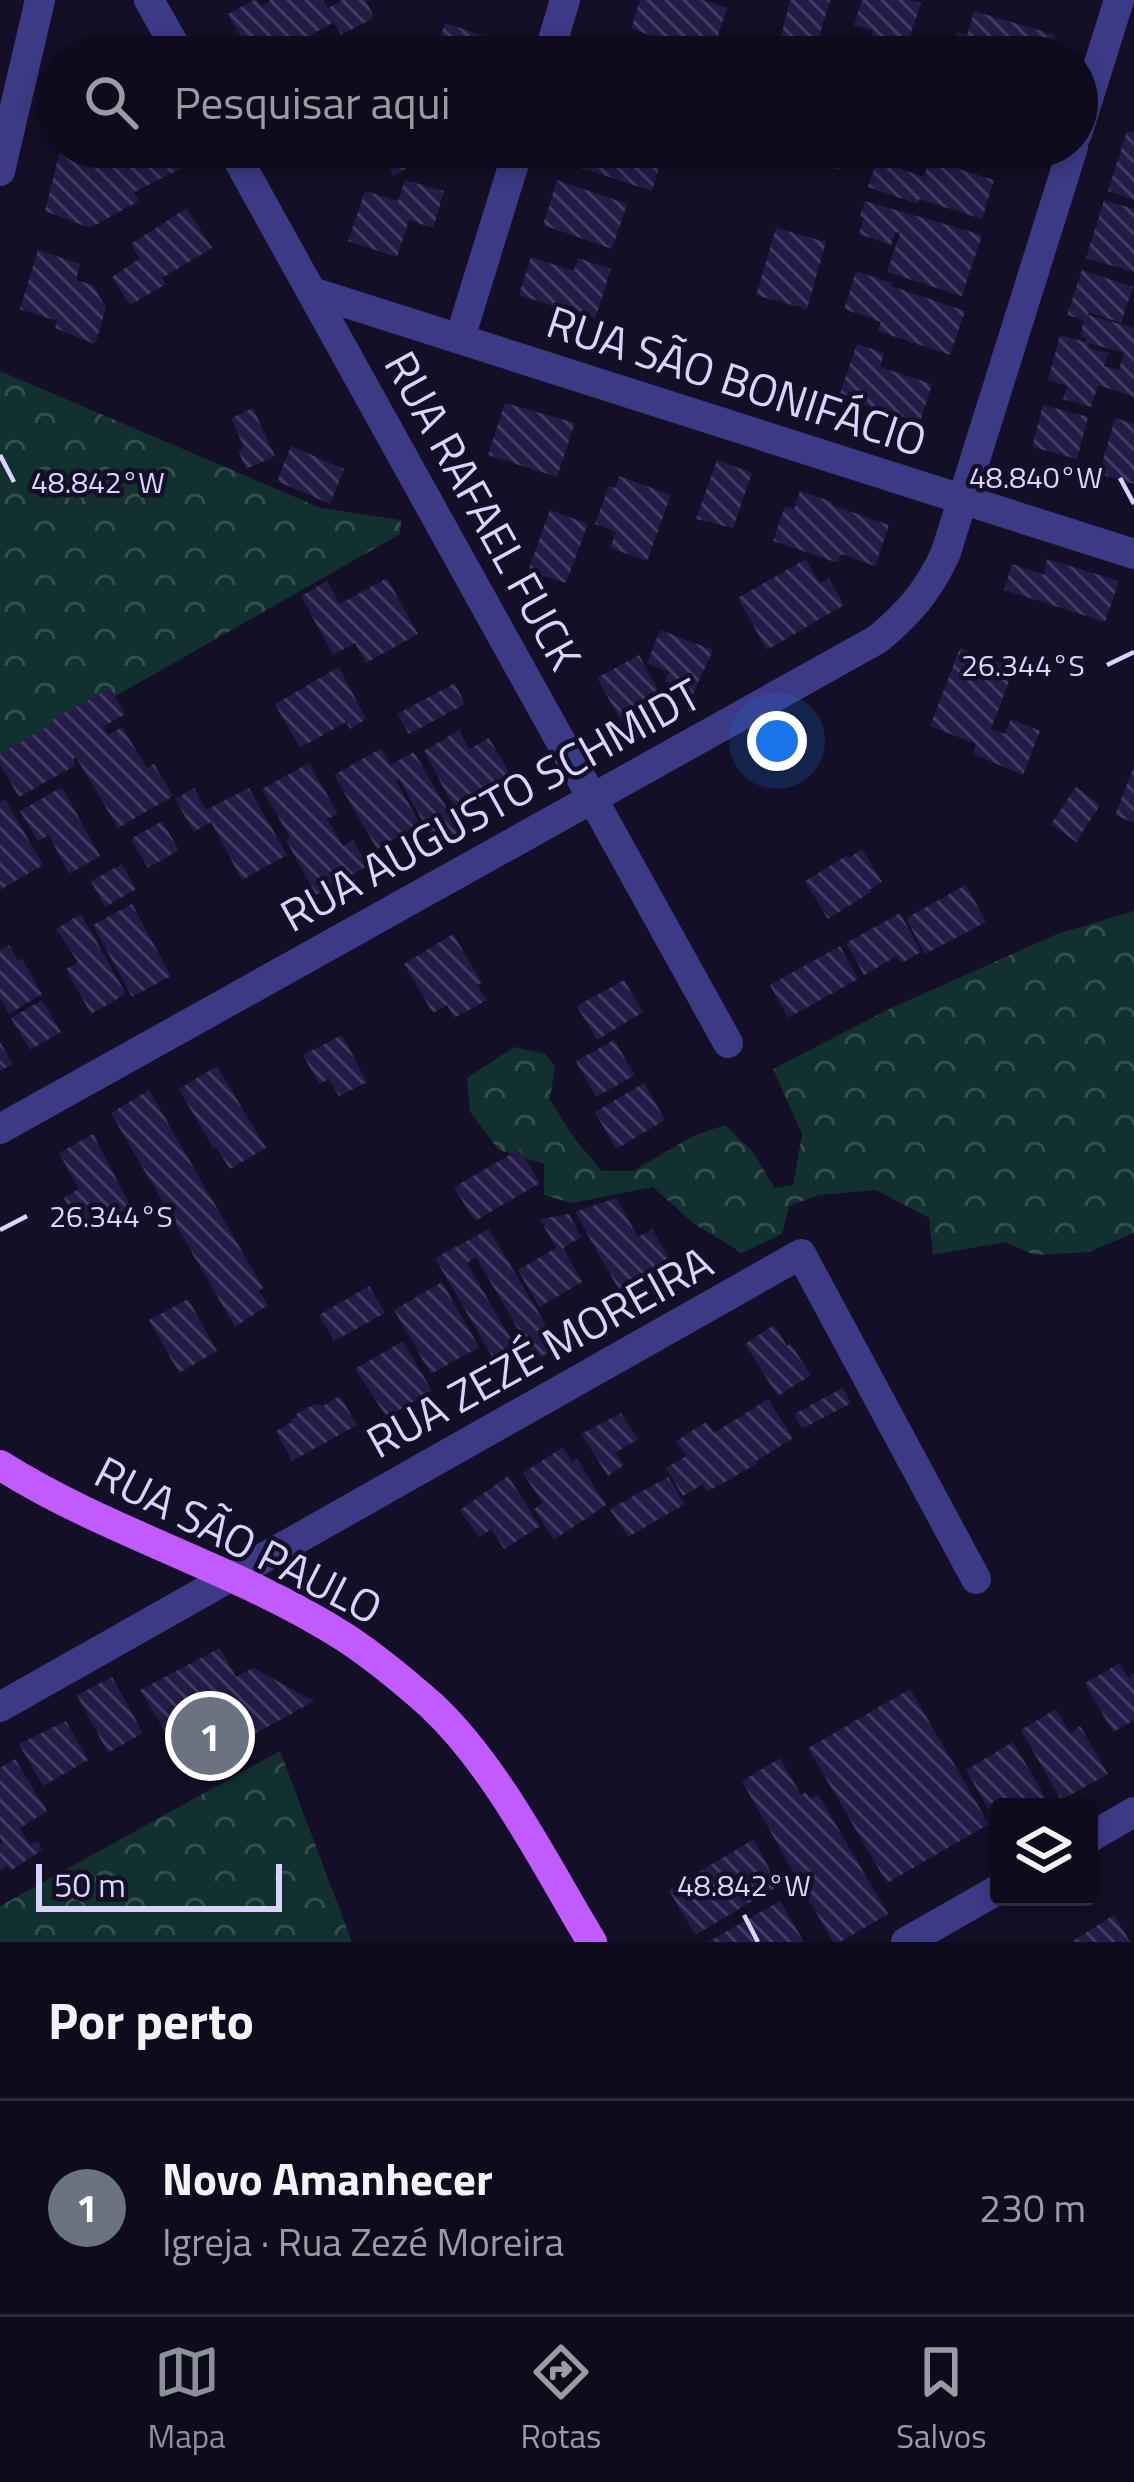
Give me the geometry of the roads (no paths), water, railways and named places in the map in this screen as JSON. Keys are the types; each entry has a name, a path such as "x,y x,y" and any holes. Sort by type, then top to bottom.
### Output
{"main road":[{"name":"RUA SÃO PAULO","path":"0,1465 345,1637 392,1671 434,1708 485,1770 592,1942"}],"street":[{"path":"0,171 40,0"},
{"path":"149,0 169,36"},
{"path":"555,36 566,0"},
{"path":"1098,61 1114,6"},
{"name":"RUA RAFAEL FUCK","path":"243,168 728,1042"},
{"path":"460,338 513,168"},
{"name":"RUA AUGUSTO SCHMIDT","path":"0,1129 878,639 907,615 932,584 946,552 1066,168"},
{"name":"RUA SÃO BONIFÁCIO","path":"312,292 1134,554"},
{"name":"RUA ZEZÉ MOREIRA","path":"0,1707 801,1254 976,1579"},
{"path":"1098,1833 1134,1812"},
{"path":"906,1942 990,1894"}],"place":[{"name":"Novo Amanhecer","path":"210,1736"}]}
